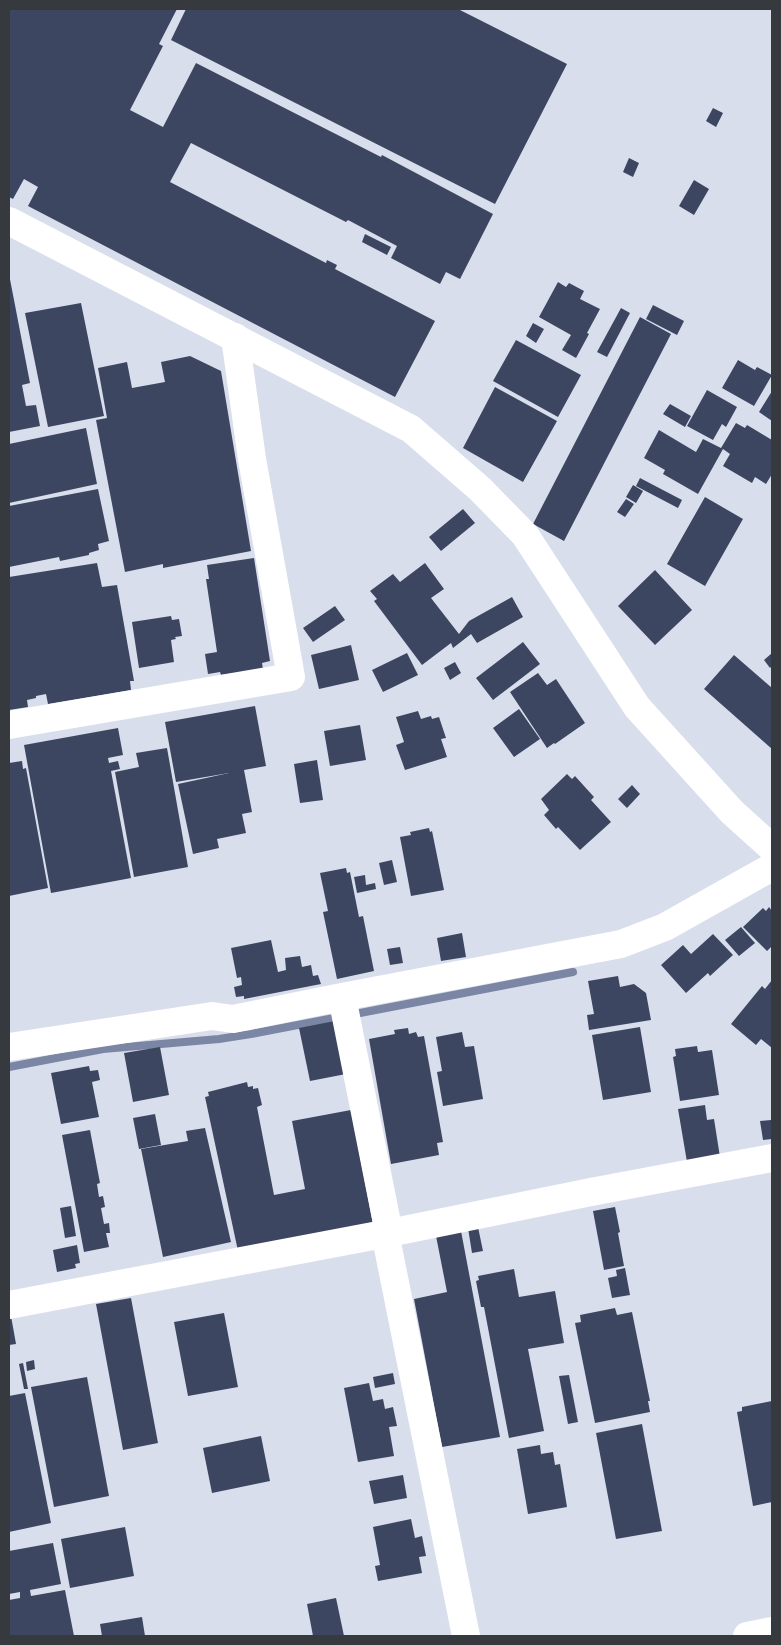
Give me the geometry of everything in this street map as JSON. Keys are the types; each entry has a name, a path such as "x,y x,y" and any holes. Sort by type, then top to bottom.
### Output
{"street":[{"path":"9,221 411,429 480,489 525,535 637,707 732,812 772,848"},
{"path":"9,724 290,676 252,459 235,337"},
{"path":"9,1047 212,1016 233,1019 345,1008 621,944 665,927 772,867"},
{"path":"345,1008 466,1636"},
{"path":"9,1305 772,1158"},
{"path":"747,1636 772,1631"}],"building":[{"path":"9,9 177,9 159,44 163,46 130,110 163,127 196,63 381,157 382,155 493,214 460,279 446,272 440,284 391,258 397,246 191,143 170,182 326,263 327,260 337,265 335,269 435,321 395,397 28,206 38,187 24,179 13,199 9,197"},
{"path":"186,9 458,9 567,64 495,204 171,40"},
{"path":"713,108 723,113 716,127 706,121"},
{"path":"629,158 639,163 633,177 623,172"},
{"path":"694,180 709,189 694,215 679,206"},
{"path":"365,234 391,247 387,255 362,242"},
{"path":"9,274 30,383 22,385 26,406 36,405 40,426 9,432"},
{"path":"558,282 566,287 569,283 584,291 580,299 600,309 576,358 562,350 571,335 539,317"},
{"path":"81,303 104,416 48,427 25,313"},
{"path":"653,305 684,321 677,335 646,319"},
{"path":"621,308 630,313 607,357 597,352"},
{"path":"640,317 671,334 564,541 533,524"},
{"path":"533,323 544,329 536,343 526,336"},
{"path":"516,340 581,375 558,417 493,381"},
{"path":"190,356 221,371 251,551 163,568 163,564 125,572 96,420 107,418 98,368 127,362 132,388 165,382 161,362"},
{"path":"738,360 755,370 757,367 772,375 754,406 722,388"},
{"path":"495,387 557,421 523,482 463,448"},
{"path":"707,390 737,407 726,427 722,424 713,440 687,426"},
{"path":"772,391 772,421 759,412"},
{"path":"670,404 691,416 685,427 663,414"},
{"path":"736,423 745,428 747,425 772,440 772,474 766,484 755,477 752,483 723,466 730,454 723,449 698,494 663,474 665,470 644,458 659,430 696,452 703,439 721,448"},
{"path":"86,428 97,484 9,503 9,444"},
{"path":"640,478 682,500 678,508 636,486"},
{"path":"633,485 643,491 636,503 626,497"},
{"path":"98,489 109,541 98,544 99,550 89,553 89,555 60,561 59,557 9,567 9,506"},
{"path":"705,497 743,519 705,586 667,564"},
{"path":"626,499 634,504 625,517 617,512"},
{"path":"463,509 475,523 441,551 429,537"},
{"path":"254,558 270,661 262,663 263,669 221,675 220,672 208,674 205,654 217,652 206,579 209,579 207,565"},
{"path":"97,563 102,587 117,585 134,681 130,681 131,690 48,704 46,694 27,700 28,707 9,710 9,577"},
{"path":"425,563 444,589 431,598 459,634 469,621 512,597 523,617 477,643 471,634 453,648 451,643 422,665 374,601 377,599 370,591 393,574 400,582"},
{"path":"655,570 692,610 655,645 618,606"},
{"path":"335,606 345,620 313,642 303,628"},
{"path":"171,616 172,620 179,619 182,636 171,640 174,662 139,668 132,622"},
{"path":"523,642 540,664 493,700 476,678"},
{"path":"351,645 359,680 319,689 311,655"},
{"path":"407,653 418,675 383,692 372,670"},
{"path":"772,653 772,666 770,668 764,660"},
{"path":"734,655 772,688 772,749 704,689"},
{"path":"455,662 461,673 450,680 444,668"},
{"path":"538,673 547,685 556,679 585,723 547,748 510,692"},
{"path":"255,706 266,766 244,770 252,812 242,814 246,833 217,839 219,848 193,854 178,784 229,773 176,782 165,722"},
{"path":"519,709 540,739 514,757 493,728"},
{"path":"418,711 421,719 431,716 432,719 439,717 446,738 441,739 447,757 405,770 396,745 404,742 396,717"},
{"path":"360,725 366,760 330,766 324,731"},
{"path":"118,728 123,755 108,758 109,763 118,761 120,769 111,771 131,878 51,893 24,745"},
{"path":"167,748 188,867 134,877 115,772 139,767 136,753"},
{"path":"317,760 323,800 300,803 294,764"},
{"path":"22,761 23,769 26,768 48,888 9,896 9,763"},
{"path":"567,774 572,779 575,776 594,797 591,800 611,822 580,850 558,827 556,829 544,815 549,810 541,799"},
{"path":"632,785 640,794 627,808 618,799"},
{"path":"429,828 430,832 432,831 444,890 411,896 400,837 411,835 410,832"},
{"path":"392,860 397,882 384,885 379,863"},
{"path":"346,868 347,873 350,872 359,917 363,916 374,971 337,979 323,912 328,911 320,873"},
{"path":"365,875 366,885 375,883 376,889 357,893 354,877"},
{"path":"769,907 772,911 772,946 767,951 743,927 763,908 766,911"},
{"path":"741,927 755,943 739,956 725,940"},
{"path":"462,933 466,957 441,961 437,938"},
{"path":"713,934 733,955 710,976 708,973 686,993 661,965 683,945 691,954"},
{"path":"271,940 278,972 286,970 285,958 300,956 302,967 311,965 313,976 318,975 321,984 244,999 244,996 236,997 234,987 242,985 241,977 237,978 231,948"},
{"path":"400,947 403,963 390,965 387,949"},
{"path":"618,976 620,987 634,984 646,993 651,1020 589,1030 587,1015 594,1014 588,981"},
{"path":"772,980 772,1048 761,1039 756,1045 731,1024 762,986 765,989"},
{"path":"335,1021 346,1074 310,1081 299,1028"},
{"path":"640,1027 651,1092 603,1100 592,1035"},
{"path":"408,1028 409,1034 416,1032 418,1037 424,1036 443,1142 437,1143 439,1155 391,1164 369,1039 395,1034 394,1030"},
{"path":"462,1032 465,1047 474,1046 483,1099 443,1106 437,1072 442,1071 436,1037"},
{"path":"697,1046 698,1052 712,1050 719,1095 680,1101 673,1057 676,1056 675,1049"},
{"path":"160,1047 169,1095 133,1102 124,1053"},
{"path":"89,1066 90,1071 98,1070 100,1080 92,1082 99,1117 61,1124 51,1073"},
{"path":"247,1082 248,1087 258,1088 262,1105 257,1107 274,1195 305,1189 292,1121 351,1110 373,1224 238,1251 205,1097 209,1096 208,1092"},
{"path":"705,1105 707,1120 714,1119 720,1157 687,1162 678,1109"},
{"path":"155,1114 161,1145 139,1149 133,1118"},
{"path":"771,1120 772,1139 763,1140 760,1121"},
{"path":"205,1128 231,1242 163,1257 141,1149 188,1141 186,1131"},
{"path":"90,1130 100,1183 97,1184 99,1197 103,1196 105,1207 101,1208 104,1224 109,1223 110,1233 106,1233 109,1247 84,1252 62,1135"},
{"path":"71,1206 76,1236 65,1238 60,1208"},
{"path":"615,1207 624,1266 604,1270 593,1211"},
{"path":"478,1227 483,1251 472,1253 468,1228"},
{"path":"461,1231 500,1437 442,1447 414,1299 447,1292 436,1236"},
{"path":"77,1245 80,1263 75,1264 76,1268 57,1272 53,1250"},
{"path":"625,1268 630,1295 612,1298 608,1278 617,1276 616,1270"},
{"path":"514,1269 519,1297 555,1291 564,1343 528,1349 544,1431 509,1438 484,1307 481,1307 476,1281 479,1280 478,1276"},
{"path":"131,1298 158,1443 123,1450 96,1304"},
{"path":"615,1308 617,1315 632,1312 650,1401 648,1401 650,1412 595,1423 575,1323 581,1322 580,1315"},
{"path":"224,1313 238,1387 188,1396 174,1322"},
{"path":"9,1316 11,1316 16,1344 9,1345"},
{"path":"34,1360 35,1369 27,1371 26,1362"},
{"path":"23,1363 28,1389 24,1389 19,1364"},
{"path":"393,1373 395,1384 375,1388 373,1377"},
{"path":"569,1375 578,1422 568,1424 559,1376"},
{"path":"87,1377 109,1496 54,1507 31,1387"},
{"path":"369,1383 373,1401 383,1399 385,1409 393,1407 397,1426 389,1427 394,1456 358,1462 344,1388"},
{"path":"25,1393 51,1523 9,1532 9,1396"},
{"path":"772,1401 772,1502 753,1506 737,1412 742,1411 742,1407"},
{"path":"642,1424 662,1531 616,1539 596,1433"},
{"path":"261,1436 270,1481 212,1493 203,1448"},
{"path":"540,1445 541,1454 553,1452 555,1465 560,1464 567,1507 528,1514 517,1449"},
{"path":"403,1475 407,1498 374,1504 369,1481"},
{"path":"411,1519 415,1538 422,1536 426,1556 419,1557 422,1573 378,1581 375,1566 380,1565 373,1527"},
{"path":"125,1527 134,1576 70,1588 61,1539"},
{"path":"53,1543 61,1584 30,1590 31,1596 65,1590 74,1636 9,1636 9,1600 20,1598 20,1592 9,1594 9,1551"},
{"path":"336,1598 344,1636 313,1636 307,1604"},
{"path":"142,1617 145,1636 102,1636 100,1624"}],"waterway":[{"path":"9,1067 103,1049 219,1039 251,1034 573,972"}]}
